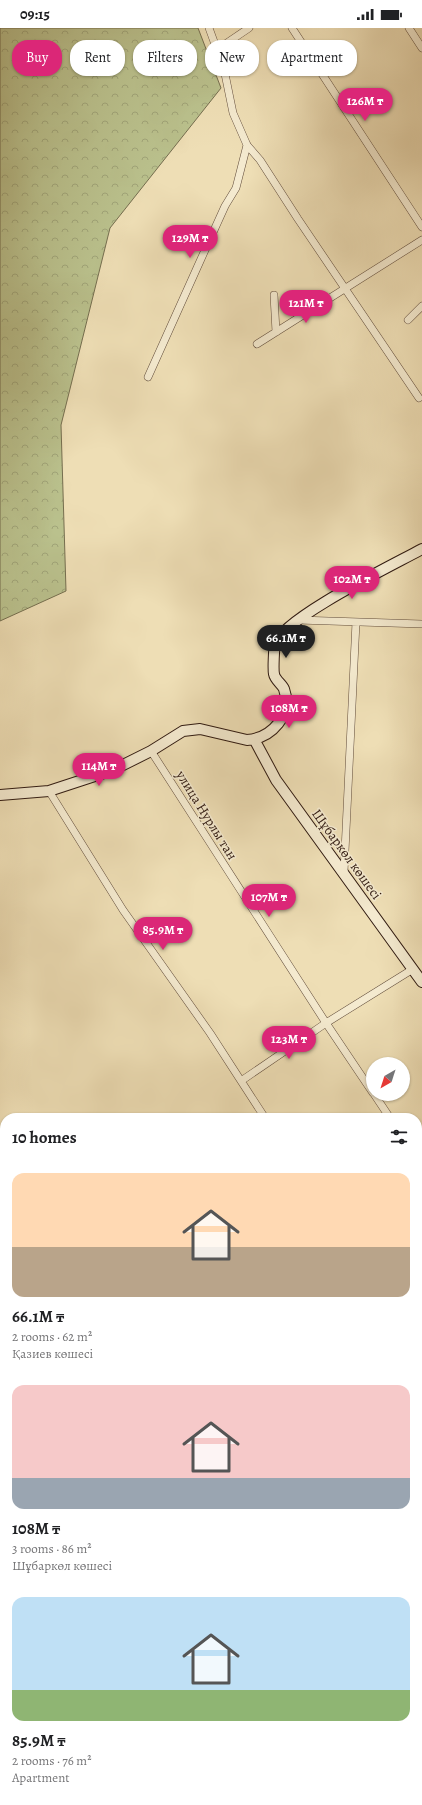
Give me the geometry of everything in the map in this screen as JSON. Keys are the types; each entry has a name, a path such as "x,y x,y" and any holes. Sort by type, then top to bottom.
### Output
{"street":[{"path":"209,28 214,40"},
{"path":"231,40 249,28"},
{"path":"292,28 422,227"},
{"path":"408,28 422,48"},
{"path":"225,76 233,113 247,145 260,160 419,398"},
{"path":"148,377 204,252 236,188 247,145"},
{"path":"257,344 422,240"},
{"path":"274,296 276,332"},
{"path":"408,320 422,306"},
{"path":"0,795 49,791 113,770 151,751 183,731 200,729 254,740 270,733 281,721 286,705 284,689 274,675 275,643 286,630 298,620 422,549"},
{"path":"298,620 422,624"},
{"path":"344,872 356,622"},
{"name":"Шұбаркөл көшесі","path":"254,740 276,780 344,872 422,982"},
{"name":"улица Нурлы тан","path":"151,751 366,1083"},
{"path":"49,791 123,910 210,1033 262,1113"},
{"path":"241,1081 326,1023 413,969"},
{"name":"улица Нурлы тан","path":"378,1101 386,1113"}],"green space":[{"path":"0,28 198,28 205,46 205,76 216,76 221,88 110,228 61,425 66,591 0,621"}]}
